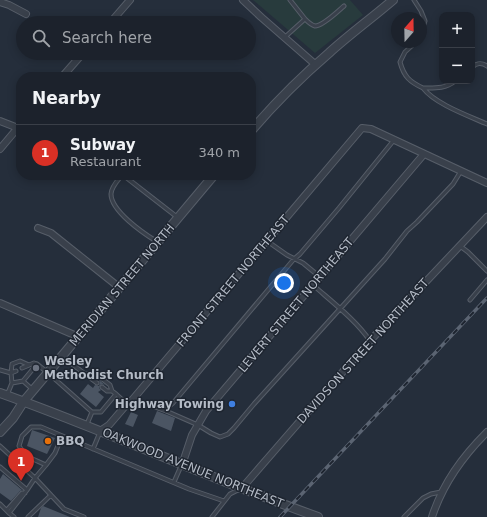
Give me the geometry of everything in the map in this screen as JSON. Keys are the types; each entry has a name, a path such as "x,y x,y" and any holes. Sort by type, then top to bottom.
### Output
{"street":[{"path":"116,16 130,0"},
{"path":"243,0 316,65"},
{"path":"256,126 290,89 329,52 390,1"},
{"path":"0,2 26,14"},
{"path":"66,72 77,60"},
{"path":"0,121 16,125"},
{"name":"FRONT STREET NORTHEAST","path":"100,431 110,425 133,399 362,128 371,129 394,140"},
{"path":"0,149 16,131"},
{"path":"394,140 487,183"},
{"name":"LEVERT STREET NORTHEAST","path":"182,465 192,435 206,411 424,154"},
{"name":"MERIDIAN STREET NORTH","path":"0,432 13,418 24,401 210,180"},
{"name":"DAVIDSON STREET NORTHEAST","path":"242,488 370,341 487,217"},
{"path":"38,228 51,233 120,288"},
{"path":"0,304 79,337"},
{"name":"OAKWOOD AVENUE NORTHEAST","path":"4,394 242,488 304,515 318,517"},
{"path":"432,517 442,491 461,461 487,432"}],"lane":[{"path":"290,0 305,19 310,24 316,26 322,25 344,6"},
{"path":"414,0 421,12"},
{"path":"284,37 305,19"},
{"path":"409,48 405,52 400,62 403,70 412,83 423,88 438,88 450,84"},
{"path":"475,65 482,63 487,66"},
{"path":"423,88 427,94 434,99 487,124"},
{"path":"166,411 339,208 394,140"},
{"path":"133,399 166,411 198,425 211,433 220,436 228,434 385,259 406,231 417,222 454,184 461,171"},
{"path":"118,180 111,193 112,201 125,217 158,242"},
{"path":"129,180 178,217"},
{"path":"267,241 287,255 303,263 320,277"},
{"path":"460,246 487,271"},
{"path":"470,300 487,280"},
{"path":"313,285 340,309 370,341"},
{"path":"62,356 97,383"},
{"path":"4,394 12,383 12,364 20,361 29,365"},
{"path":"22,368 34,363 37,364 92,412 101,412 116,394"},
{"path":"12,383 23,381 37,364"},
{"path":"0,370 11,373 16,371"},
{"path":"85,374 96,374 110,385 112,390 127,404"},
{"path":"23,381 34,390"},
{"path":"102,388 107,391 112,390"},
{"path":"86,426 92,412"},
{"path":"46,466 26,456 19,446 22,436 31,427 41,427 205,495 224,501"},
{"path":"93,449 100,431"},
{"path":"8,512 22,493 26,492 35,478 46,466 55,453 62,436"},
{"path":"0,446 35,478 64,509 84,517"},
{"path":"174,482 182,465"},
{"path":"0,467 26,492"},
{"path":"212,517 230,494 242,488"},
{"path":"404,517 423,498 442,491"},
{"path":"28,517 51,495"},
{"path":"0,504 14,517"}],"shaded area":[{"path":"253,0 350,0 363,15 315,53"}],"building":[{"path":"99,380 105,385 100,385 99,388 101,390 98,392 104,397 96,407 80,394 88,384 93,388 95,385 99,386"},
{"path":"157,411 175,418 171,431 152,423"},
{"path":"131,412 138,415 133,427 125,424"},
{"path":"32,430 55,438 47,454 27,446"},
{"path":"3,474 22,490 11,501 0,493 0,479"},
{"path":"43,506 70,517 38,517"}],"railway":[{"path":"280,517 487,298"}],"place":[{"name":"Wesley Methodist Church","path":"36,368"},
{"name":"Highway Towing","path":"232,404"},
{"name":"BBQ","path":"48,441"},
{"name":"Subway","path":"21,481"}]}
